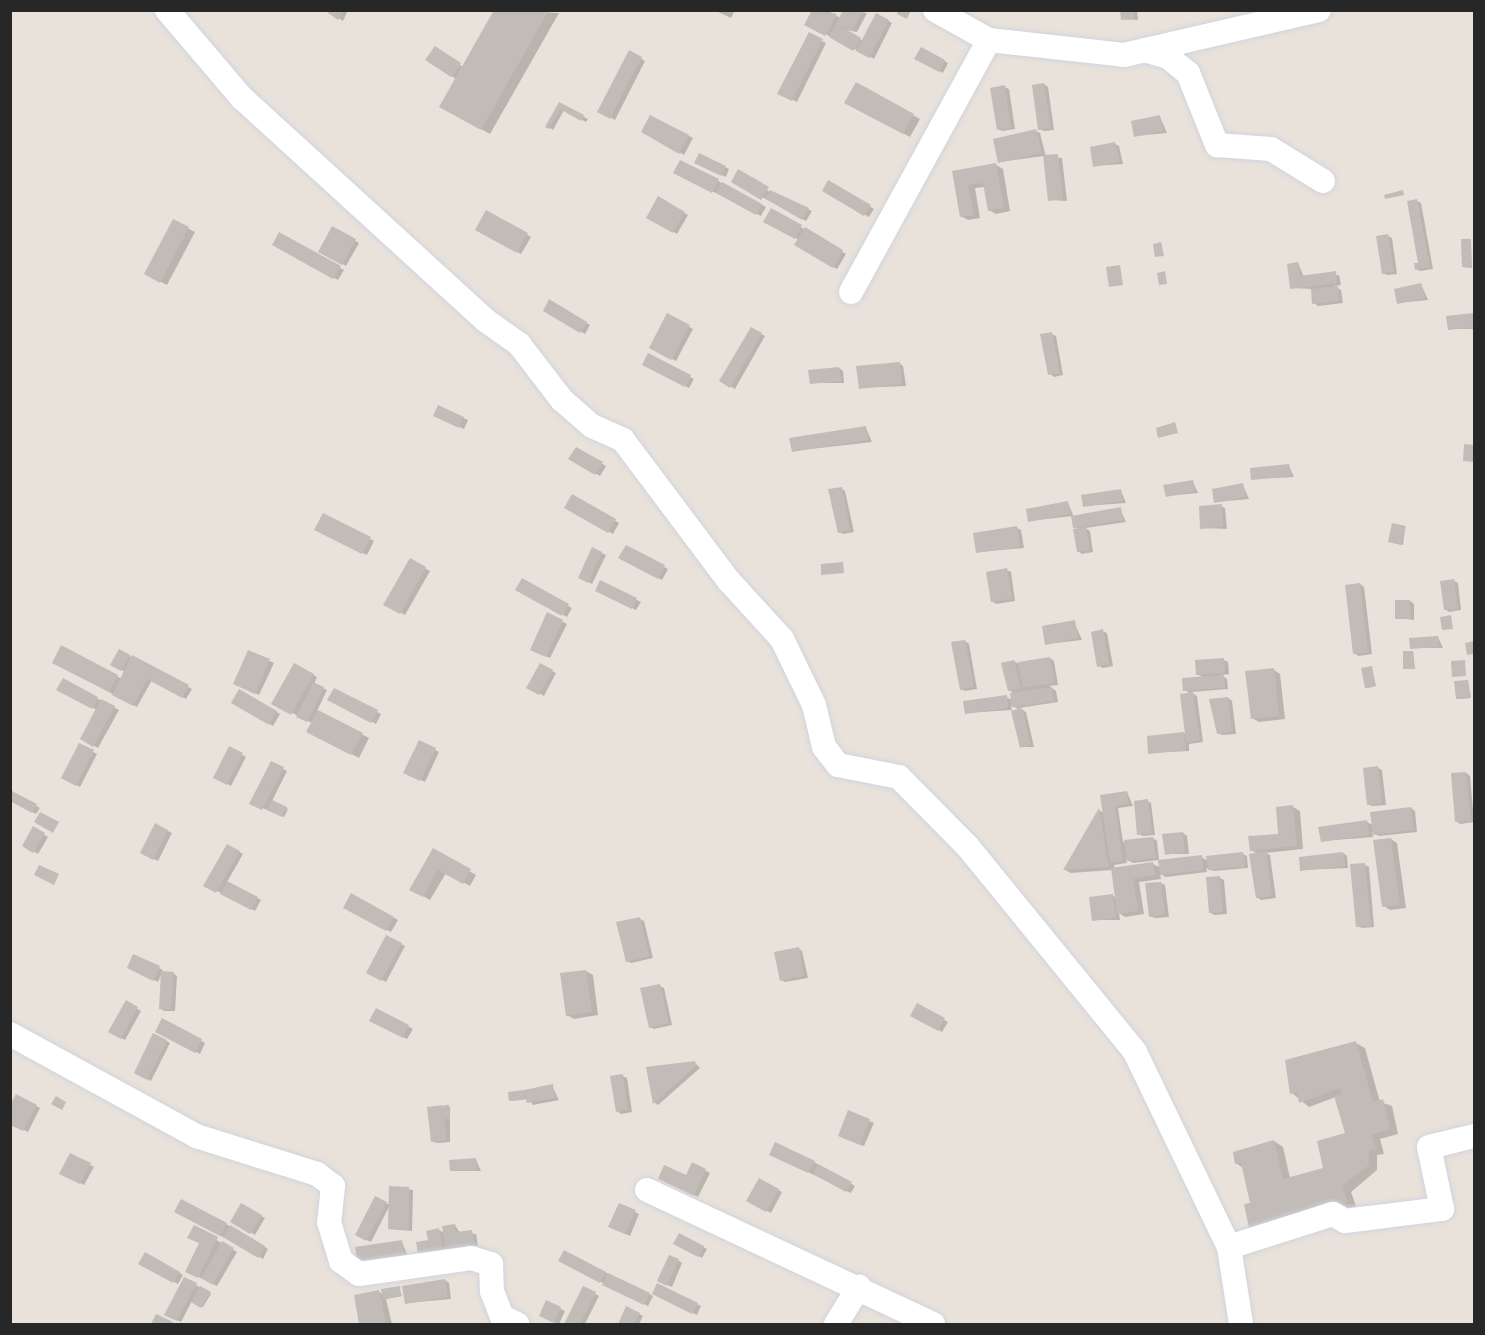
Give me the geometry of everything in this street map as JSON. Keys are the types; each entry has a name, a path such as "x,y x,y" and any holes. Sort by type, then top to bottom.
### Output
{"street":[{"path":"167,10 242,98 485,320 519,344 562,400 592,426 623,440 729,581 782,639 814,705 824,747 838,765 899,777 968,847 1135,1052 1229,1247 1241,1324"},
{"path":"935,10 989,40 1124,55 1319,10"},
{"path":"851,292 989,40"},
{"path":"1144,50 1168,57 1188,73 1217,145 1271,149 1323,181"},
{"path":"10,1034 196,1136 317,1174 333,1186 329,1222 341,1261 359,1274 471,1258 491,1264 492,1291 502,1317 517,1324"},
{"path":"1229,1247 1333,1214 1345,1221 1442,1209 1429,1147 1474,1136"},
{"path":"647,1190 859,1287 933,1324"},
{"path":"836,1324 859,1287"}],"building":[{"path":"324,10 343,10 338,20"},
{"path":"494,10 549,10 481,130 439,107"},
{"path":"812,10 837,14 825,36 804,25"},
{"path":"843,10 863,10 853,31 839,25 861,38 853,51 829,37"},
{"path":"898,10 911,10 907,19 897,14"},
{"path":"1120,10 1133,10 1134,19 1121,20"},
{"path":"876,13 889,20 869,58 856,51"},
{"path":"809,32 823,39 792,101 777,94"},
{"path":"435,46 461,63 451,77 425,60"},
{"path":"921,47 945,60 939,72 914,59"},
{"path":"629,50 642,57 610,119 597,112"},
{"path":"856,82 914,114 903,134 844,103"},
{"path":"1044,83 1051,128 1038,130 1032,85"},
{"path":"1005,85 1011,128 997,130 990,88"},
{"path":"559,102 584,115 581,121 560,109 549,129 545,127"},
{"path":"650,115 689,135 679,154 641,132"},
{"path":"1160,115 1163,131 1134,137 1131,121"},
{"path":"1036,129 1042,153 998,163 993,139"},
{"path":"1115,142 1120,162 1093,167 1090,147"},
{"path":"699,153 726,166 721,176 694,163"},
{"path":"1058,154 1063,199 1048,201 1043,155"},
{"path":"680,160 719,179 712,193 673,173"},
{"path":"996,163 1004,208 988,211 983,183 968,185 974,215 960,217 952,171"},
{"path":"738,169 769,187 761,200 731,182"},
{"path":"828,180 871,205 864,216 822,191"},
{"path":"722,182 762,204 756,215 716,193"},
{"path":"770,190 809,208 802,220 765,198"},
{"path":"1403,190 1404,195 1385,199 1384,195"},
{"path":"658,196 685,212 673,233 646,218"},
{"path":"1417,199 1430,267 1415,270 1414,263 1418,263 1407,201"},
{"path":"771,208 802,225 795,239 763,222"},
{"path":"486,210 528,233 517,253 475,230"},
{"path":"173,219 189,227 160,283 144,274"},
{"path":"332,226 356,239 342,265 318,252"},
{"path":"805,227 843,250 833,268 794,245"},
{"path":"279,232 341,266 333,279 272,245"},
{"path":"1388,234 1394,272 1382,274 1376,236"},
{"path":"1461,239 1471,239 1471,268 1462,267"},
{"path":"1161,242 1164,256 1155,257 1153,244"},
{"path":"1298,262 1300,276 1336,271 1337,283 1290,289 1287,264"},
{"path":"1120,265 1123,285 1109,287 1106,267"},
{"path":"1165,271 1167,284 1159,285 1157,273"},
{"path":"1421,283 1425,298 1397,304 1394,289"},
{"path":"1338,286 1339,301 1312,304 1311,289"},
{"path":"549,299 587,322 580,333 543,311"},
{"path":"667,313 690,325 671,360 649,348"},
{"path":"1474,313 1474,327 1448,330 1446,316"},
{"path":"751,327 762,333 730,388 719,381"},
{"path":"1052,332 1060,373 1048,375 1040,334"},
{"path":"648,353 691,375 685,387 642,365"},
{"path":"900,362 902,384 859,389 856,366"},
{"path":"839,367 841,381 810,384 808,370"},
{"path":"438,405 464,417 459,428 433,416"},
{"path":"1175,422 1178,433 1158,438 1156,428"},
{"path":"866,426 868,440 792,452 789,438"},
{"path":"1464,444 1474,445 1474,462 1463,461"},
{"path":"576,447 603,462 595,475 568,459"},
{"path":"1289,464 1291,476 1251,480 1250,468"},
{"path":"1193,480 1195,491 1166,497 1163,485"},
{"path":"1243,483 1246,497 1214,503 1212,489"},
{"path":"842,487 850,530 838,533 828,489"},
{"path":"1121,489 1123,501 1083,507 1081,495"},
{"path":"572,494 616,519 608,533 564,508"},
{"path":"1068,501 1071,514 1028,522 1026,509"},
{"path":"1222,504 1223,527 1200,529 1199,506"},
{"path":"1121,507 1123,520 1073,528 1071,516"},
{"path":"323,513 371,537 362,554 314,530"},
{"path":"1392,523 1406,526 1401,545 1388,542"},
{"path":"1017,526 1020,547 976,553 973,533"},
{"path":"1086,527 1090,550 1077,552 1073,529"},
{"path":"626,545 665,565 658,579 618,558"},
{"path":"592,547 602,552 588,583 578,578"},
{"path":"410,558 426,567 400,614 383,605"},
{"path":"843,562 844,573 821,575 821,564"},
{"path":"1007,568 1012,599 991,602 986,572"},
{"path":"522,578 569,604 562,616 515,590"},
{"path":"1454,579 1458,609 1444,610 1440,581"},
{"path":"600,580 637,598 632,609 595,591"},
{"path":"1360,583 1368,653 1353,654 1345,585"},
{"path":"1395,600 1410,600 1411,619 1395,619"},
{"path":"547,612 563,620 546,657 530,650"},
{"path":"1451,615 1453,629 1442,630 1440,617"},
{"path":"1075,620 1078,638 1045,645 1042,626"},
{"path":"1103,629 1109,664 1097,667 1091,632"},
{"path":"1438,636 1439,647 1410,649 1409,638"},
{"path":"965,640 974,687 960,690 951,642"},
{"path":"1474,641 1474,654 1467,655 1465,643"},
{"path":"61,645 118,675 109,692 52,663"},
{"path":"119,649 130,655 121,671 110,665"},
{"path":"248,650 270,659 255,694 233,684"},
{"path":"1403,651 1413,651 1414,669 1403,669"},
{"path":"132,655 189,685 182,698 147,679 133,706 112,695"},
{"path":"1050,657 1055,683 1023,688 1018,662"},
{"path":"1224,658 1225,673 1196,675 1195,660"},
{"path":"1014,660 1021,688 1008,691 1001,663"},
{"path":"1465,660 1466,676 1452,677 1451,661"},
{"path":"294,663 314,674 291,715 271,704"},
{"path":"540,663 553,670 539,695 526,688"},
{"path":"1372,666 1375,686 1365,688 1361,668"},
{"path":"1274,668 1279,716 1251,719 1245,671"},
{"path":"1224,675 1225,688 1183,691 1182,678"},
{"path":"63,678 98,697 92,709 56,690"},
{"path":"1468,680 1470,698 1456,699 1454,681"},
{"path":"313,682 324,687 307,722 296,717"},
{"path":"1052,687 1054,701 1012,707 1010,693"},
{"path":"334,688 378,710 371,723 327,700"},
{"path":"239,689 277,711 269,725 231,703"},
{"path":"1193,692 1200,740 1186,742 1180,694"},
{"path":"1007,695 1008,708 965,714 963,701"},
{"path":"1228,697 1232,732 1217,734 1209,699"},
{"path":"101,699 115,706 93,747 80,739"},
{"path":"1022,708 1031,745 1020,748 1011,711"},
{"path":"318,710 363,733 351,755 306,732"},
{"path":"1184,732 1186,750 1148,754 1147,736"},
{"path":"419,740 436,748 420,781 403,773"},
{"path":"79,743 94,750 76,786 61,778"},
{"path":"229,746 243,753 227,785 213,778"},
{"path":"271,761 284,767 262,810 249,804"},
{"path":"1378,766 1382,803 1367,805 1363,768"},
{"path":"1466,772 1471,821 1455,822 1451,773"},
{"path":"10,790 37,804 32,813 10,801"},
{"path":"1127,791 1129,804 1115,806 1123,861 1110,863 1100,795"},
{"path":"1148,799 1152,833 1137,835 1134,801"},
{"path":"272,800 287,807 282,817 267,810"},
{"path":"1293,805 1297,846 1250,851 1248,836 1278,834 1276,807"},
{"path":"1411,807 1414,830 1373,835 1370,812"},
{"path":"1099,808 1109,867 1063,870"},
{"path":"40,812 59,822 53,833 34,822"},
{"path":"1367,820 1369,835 1321,842 1318,827"},
{"path":"155,823 168,830 153,860 140,853"},
{"path":"33,826 45,833 33,853 22,846"},
{"path":"1183,832 1185,852 1165,855 1162,834"},
{"path":"1153,837 1156,858 1127,861 1124,840"},
{"path":"1391,838 1400,905 1382,907 1373,840"},
{"path":"227,844 240,851 216,893 203,886"},
{"path":"433,848 471,869 463,884 438,870 423,897 409,890"},
{"path":"1266,851 1272,896 1256,898 1249,854"},
{"path":"1243,852 1245,867 1208,870 1206,856"},
{"path":"1343,852 1345,866 1300,871 1299,857"},
{"path":"1202,855 1203,870 1160,875 1158,860"},
{"path":"1153,862 1155,875 1133,879 1138,911 1117,914 1111,868"},
{"path":"1365,863 1371,926 1356,927 1350,864"},
{"path":"39,865 59,874 54,885 34,875"},
{"path":"1220,876 1223,912 1209,913 1206,877"},
{"path":"227,881 258,897 251,910 220,894"},
{"path":"1161,882 1165,915 1149,917 1145,883"},
{"path":"351,893 394,917 386,931 343,908"},
{"path":"1113,894 1116,918 1092,921 1089,897"},
{"path":"640,917 649,956 626,962 616,922"},
{"path":"386,935 402,943 381,981 366,973"},
{"path":"799,947 804,976 780,981 774,952"},
{"path":"133,954 160,966 153,981 127,968"},
{"path":"586,970 592,1012 566,1016 560,973"},
{"path":"161,971 174,972 171,1010 159,1009"},
{"path":"660,984 669,1023 649,1028 640,988"},
{"path":"126,1000 138,1007 121,1039 108,1032"},
{"path":"917,1003 945,1018 938,1031 910,1016"},
{"path":"376,1008 409,1025 403,1038 369,1021"},
{"path":"162,1018 202,1039 195,1053 155,1032"},
{"path":"153,1033 167,1040 147,1080 134,1073"},
{"path":"1356,1041 1373,1102 1383,1099 1390,1129 1372,1134 1376,1149 1369,1151 1369,1165 1342,1186 1348,1201 1320,1210 1318,1203 1249,1228 1244,1204 1250,1203 1241,1163 1235,1164 1233,1152 1274,1140 1283,1179 1323,1168 1317,1141 1345,1133 1334,1096 1342,1094 1340,1088 1299,1103 1297,1093 1290,1094 1285,1060"},
{"path":"695,1061 696,1066 653,1104 646,1067"},
{"path":"623,1074 628,1110 616,1112 610,1076"},
{"path":"553,1084 555,1098 527,1103 524,1090"},
{"path":"524,1090 525,1099 509,1101 508,1092"},
{"path":"16,1094 37,1105 23,1131 10,1125 10,1105"},
{"path":"56,1096 66,1102 62,1110 51,1104"},
{"path":"443,1105 443,1113 444,1105 449,1105 450,1119 444,1119 447,1140 431,1142 427,1107"},
{"path":"848,1110 870,1119 860,1145 838,1136"},
{"path":"775,1142 815,1161 808,1173 769,1155"},
{"path":"70,1153 91,1163 80,1184 59,1174"},
{"path":"476,1158 477,1170 450,1171 449,1160"},
{"path":"692,1162 706,1169 694,1196 658,1179 664,1165 686,1175"},
{"path":"818,1164 852,1182 846,1192 813,1174"},
{"path":"759,1178 779,1189 766,1212 746,1201"},
{"path":"389,1186 409,1187 409,1230 388,1229"},
{"path":"375,1196 387,1202 366,1241 355,1235"},
{"path":"181,1199 227,1223 220,1236 174,1212"},
{"path":"241,1203 262,1215 250,1234 230,1222"},
{"path":"619,1203 636,1210 625,1234 608,1227"},
{"path":"455,1224 456,1232 472,1230 475,1244 445,1249 442,1226"},
{"path":"194,1225 218,1237 198,1278 185,1272 199,1243 187,1238"},
{"path":"230,1225 265,1246 258,1258 223,1237"},
{"path":"439,1228 443,1250 418,1254 416,1242 428,1240 426,1231"},
{"path":"679,1233 704,1246 698,1257 673,1244"},
{"path":"402,1240 404,1255 357,1262 355,1247"},
{"path":"222,1241 234,1248 213,1285 201,1278"},
{"path":"564,1250 606,1272 600,1283 558,1261"},
{"path":"145,1252 180,1272 173,1283 138,1264"},
{"path":"669,1255 679,1259 667,1286 657,1281"},
{"path":"608,1273 650,1293 644,1305 602,1285"},
{"path":"184,1277 197,1283 177,1321 164,1315"},
{"path":"445,1279 448,1297 405,1304 402,1286"},
{"path":"657,1283 698,1303 692,1314 652,1294"},
{"path":"200,1286 211,1292 201,1308 191,1302"},
{"path":"400,1286 401,1296 383,1299 381,1289"},
{"path":"583,1286 596,1292 580,1324 564,1324"},
{"path":"379,1290 386,1324 359,1324 354,1295"},
{"path":"546,1300 561,1307 554,1323 539,1316"},
{"path":"626,1306 640,1313 634,1324 618,1324"},
{"path":"156,1314 173,1322 171,1324 151,1324"}]}
